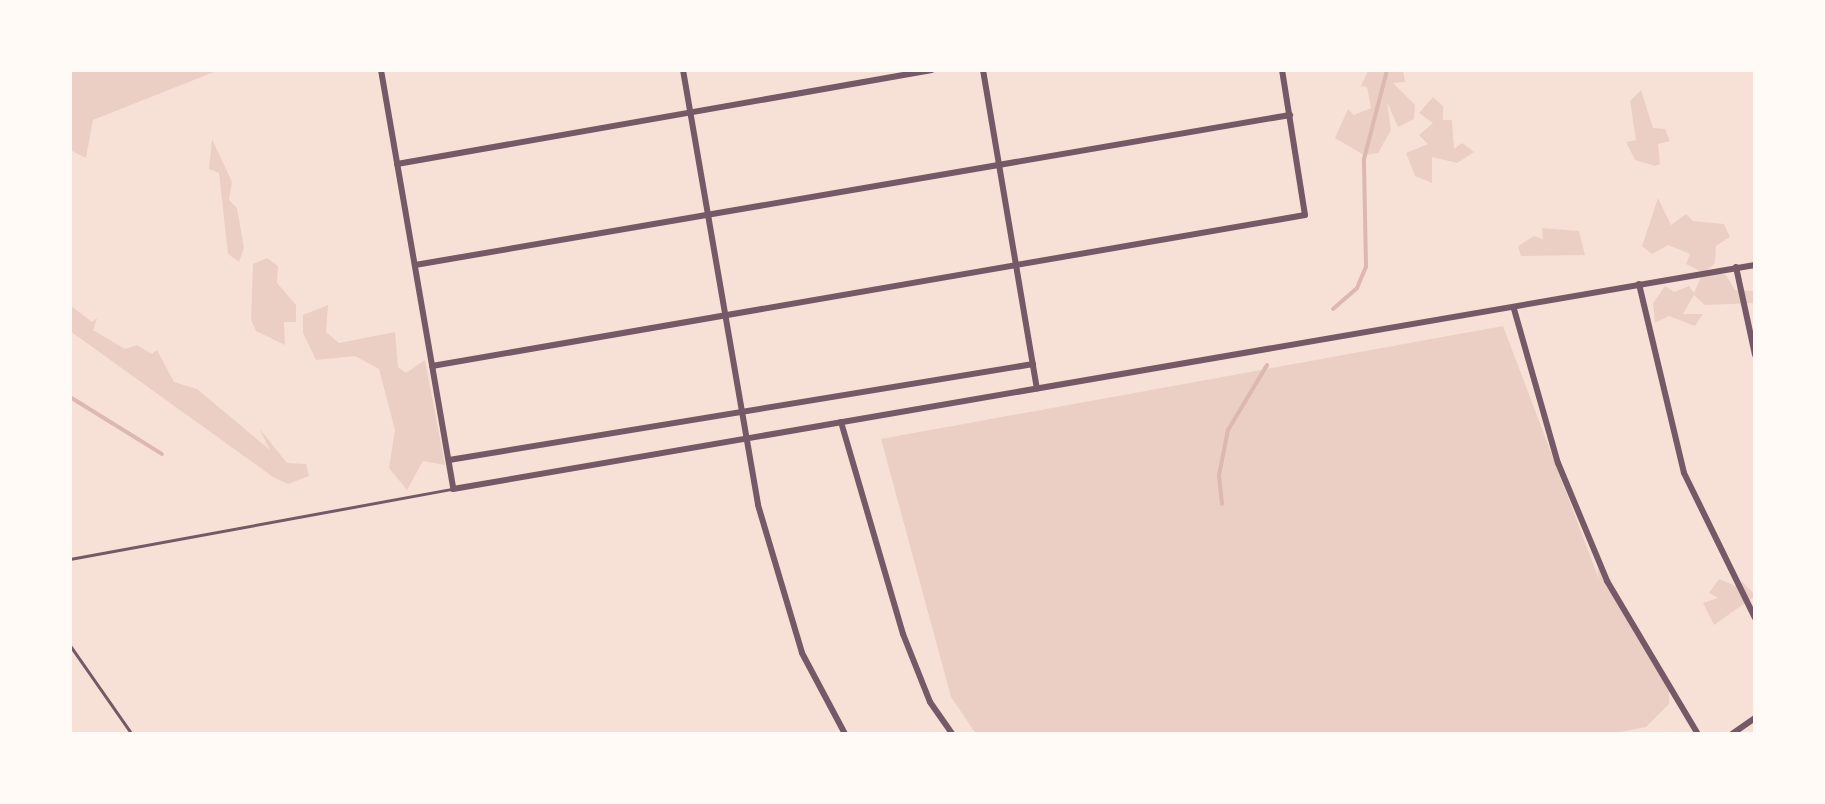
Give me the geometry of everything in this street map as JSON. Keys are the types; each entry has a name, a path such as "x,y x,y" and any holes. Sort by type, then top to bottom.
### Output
{"street":[{"path":"381,70 454,488 1755,265"},
{"path":"682,70 758,505 802,653 845,734"},
{"path":"397,164 932,70"},
{"path":"983,70 1037,388"},
{"path":"432,366 1305,215 1282,70"},
{"path":"415,265 1290,114"},
{"path":"1736,268 1755,356"},
{"path":"1639,284 1684,473 1755,618"},
{"path":"1514,309 1558,464 1606,581 1698,734"},
{"path":"448,460 1033,364"},
{"path":"841,422 903,634 930,702 952,734"},
{"path":"1732,734 1755,718"}],"lane":[{"path":"70,559 454,488"},
{"path":"70,645 132,734"}],"shaded area":[{"path":"70,70 219,70 93,120 86,158 70,150"},
{"path":"1403,70 1405,82 1393,83 1415,105 1414,119 1398,127 1387,102 1391,130 1378,153 1364,155 1335,138 1348,109 1354,115 1371,108 1367,87 1361,86 1368,71"},
{"path":"1641,90 1653,128 1665,129 1670,141 1658,144 1660,164 1655,166 1635,160 1626,142 1636,140 1630,101"},
{"path":"1433,97 1443,106 1443,120 1452,120 1454,149 1462,143 1474,152 1457,163 1432,157 1432,183 1415,176 1406,153 1428,144 1419,135 1433,123 1419,113"},
{"path":"212,139 232,182 229,200 237,208 244,248 239,262 228,254 219,173 209,169"},
{"path":"1658,198 1671,225 1686,214 1693,221 1724,224 1730,237 1716,246 1715,263 1704,273 1686,264 1690,254 1668,245 1652,254 1642,246"},
{"path":"1542,228 1579,231 1585,255 1521,256 1518,246 1534,236 1543,239"},
{"path":"267,258 278,266 277,283 296,305 296,322 284,322 285,345 256,331 251,320 253,264"},
{"path":"1726,275 1735,290 1755,291 1755,303 1705,305 1694,295 1683,314 1703,314 1695,326 1669,316 1655,323 1653,303 1665,286 1674,292 1689,286 1694,293 1701,277"},
{"path":"70,305 92,322 97,318 93,330 125,349 137,345 152,354 157,350 174,382 197,389 270,450 259,428 287,463 306,464 309,476 288,484 273,477 70,331"},
{"path":"328,305 326,332 339,343 395,332 398,367 406,373 425,360 445,465 423,461 407,490 389,468 395,430 379,369 355,356 316,360 303,333 303,315"},
{"path":"1503,326 1599,579 1597,566 1669,690 1669,704 1646,727 1610,734 976,734 951,697 881,439"},
{"path":"1755,574 1755,596 1714,625 1703,603 1718,598 1709,593 1719,579 1743,589 1741,580 1753,593"}],"waterway":[{"path":"1333,309 1357,288 1366,267 1364,159 1387,70"},
{"path":"1222,504 1219,475 1228,430 1267,365"},
{"path":"70,397 162,454"}]}
